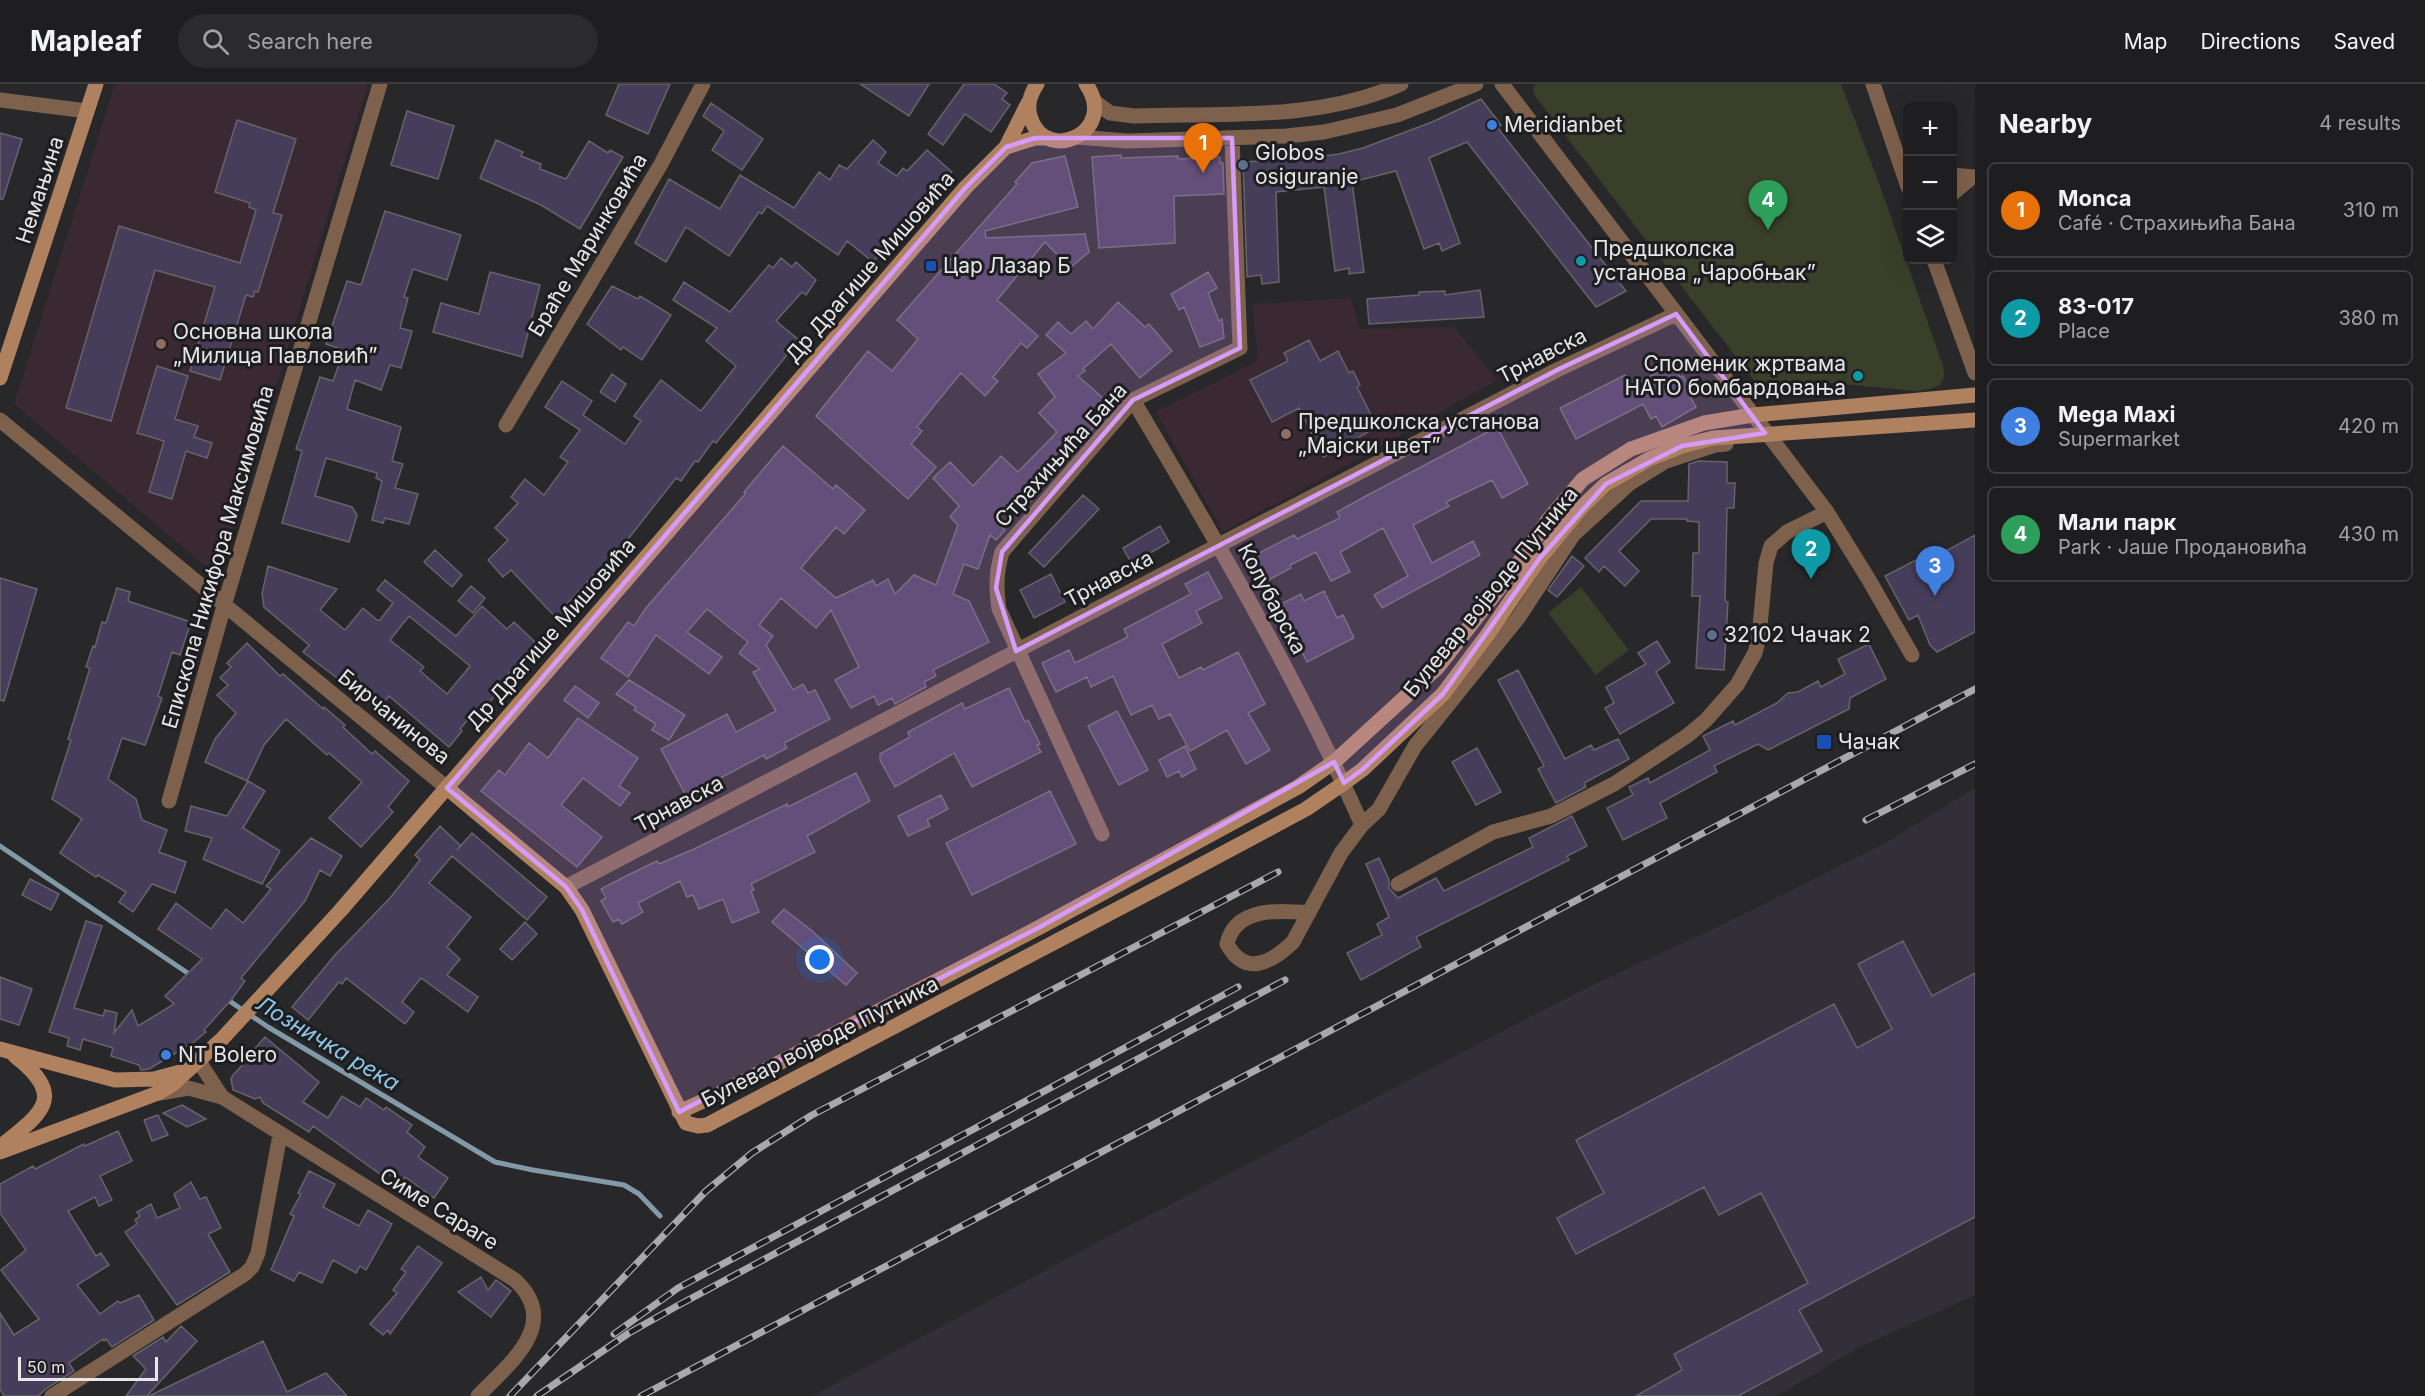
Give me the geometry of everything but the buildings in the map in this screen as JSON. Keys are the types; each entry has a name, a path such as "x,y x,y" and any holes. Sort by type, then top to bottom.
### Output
{"main road":[{"name":"Немањина","path":"0,378 96,84"},
{"name":"Др Драгише Мишовића","path":"0,1149 82,1123 158,1093 193,1065 240,1019 340,911 966,187 1006,147 1037,84"},
{"path":"1077,137 1092,122 1094,101 1086,84"},
{"path":"1028,103 1032,124 1048,138"},
{"name":"Др Драгише Мишовића","path":"1006,147 1029,139 1048,138 1063,141 1077,137"},
{"name":"Булевар војводе Путника","path":"1975,395 1753,415 1704,423 1631,449 1583,479 1548,520 1515,568 1438,667 1334,762 1298,787 1040,927 723,1092 680,1112 686,1123 698,1126 707,1125 1306,809 1362,770 1443,694 1540,558 1581,508 1606,484 1649,459 1682,446 1713,438 1768,437 1975,420"},
{"name":"Бирчанинова","path":"447,788 566,887 582,910 680,1112"},
{"path":"5,1051 116,1080 154,1079 193,1065"},
{"path":"0,1149 39,1112 45,1098 42,1083 34,1071 5,1051"}],"street":[{"name":"Епископа Никифора Максимовића","path":"169,801 224,606 380,84"},
{"name":"Браће Маринковића","path":"506,425 661,164 703,84"},
{"path":"1094,101 1110,113 1134,116 1316,109 1366,98 1401,84"},
{"path":"1077,137 1128,141 1286,136 1351,127 1397,115 1476,84"},
{"path":"1502,84 1827,512 1912,655"},
{"path":"1873,84 1903,172"},
{"path":"0,100 87,111"},
{"name":"Страхињића Бана","path":"1102,834 1016,651 999,609 996,588 1002,552 1133,400 1240,348 1232,138"},
{"path":"1893,144 1903,151"},
{"path":"1957,176 1973,178"},
{"path":"1957,191 1973,178"},
{"path":"1937,264 1975,373"},
{"name":"Трнавска","path":"566,887 1559,369 1676,314"},
{"name":"Колубарска","path":"1133,400 1219,545 1334,762 1362,825"},
{"name":"Бирчанинова","path":"0,420 447,788"},
{"path":"1309,913 1290,911 1254,915 1239,921 1230,931 1227,944 1234,956 1244,963 1257,964 1283,952 1293,942 1309,913 1341,853 1362,825 1379,809 1415,746 1518,618 1573,535 1603,506 1629,484 1666,461 1715,445 1768,437"},
{"path":"1398,884 1493,832 1551,816 1614,784 1687,736 1706,720 1737,685 1755,653 1759,636 1766,563 1771,546 1787,532 1827,512"},
{"name":"Симе Сараге","path":"193,1065 222,1097 515,1281 530,1297 534,1317 527,1342 511,1363 478,1396"},
{"name":"Симе Сараге","path":"158,1093 188,1088 222,1097"},
{"path":"52,1396 245,1274 252,1267 258,1253 280,1135"}],"highlighted area":[{"path":"1035,138 1232,138 1240,348 1133,400 1002,552 996,588 1016,651 1559,369 1676,314 1765,433 1682,446 1606,484 1540,558 1443,694 1362,770 1344,783 1334,762 1040,927 679,1112 582,910 566,887 447,788 966,187 1006,147"}],"shaded area":[{"name":"Основна школа „Милица Павловић”","path":"115,84 368,84 218,577 14,404"},
{"name":"Предшколска установа „Мајски цвет”","path":"1351,298 1359,329 1454,327 1497,380 1364,456 1223,532 1156,412 1258,360 1252,304"},
{"path":"1975,788 1975,1295 1858,1348 1777,1396 812,1396 1113,1234 1582,990 1755,909 1885,843"}],"green space":[{"path":"1536,84 1841,84 1903,252 1903,264 1907,264 1943,366 1944,373 1941,383 1934,388 1916,391 1822,382 1763,392 1535,96 1533,89"},
{"path":"1581,587 1629,650 1596,675 1548,613"}],"waterway":[{"name":"Лозничка река","path":"0,846 192,976"},
{"name":"Лозничка река","path":"225,998 268,1027 495,1162 624,1185 639,1194 660,1216"}],"railway":[{"path":"641,1396 1975,689"},
{"path":"1866,820 1975,764"},
{"path":"510,1396 706,1191 752,1153 812,1115 1278,872"},
{"path":"537,1396 629,1333 677,1306 1285,980"},
{"path":"614,1334 678,1288 1238,987"}],"place":[{"name":"Meridianbet","path":"1492,125"},
{"name":"Globos osiguranje","path":"1243,165"},
{"name":"Monca","path":"1203,173"},
{"name":"Мали парк","path":"1768,230"},
{"name":"Предшколска установа „Чаробњак”","path":"1581,261"},
{"name":"Цар Лазар Б","path":"931,266"},
{"name":"Основна школа „Милица Павловић”","path":"161,344"},
{"name":"Споменик жртвама НАТО бомбардовања","path":"1858,376"},
{"name":"Предшколска установа „Мајски цвет”","path":"1286,434"},
{"name":"83-017","path":"1811,579"},
{"name":"Mega Maxi","path":"1935,596"},
{"name":"32102 Чачак 2","path":"1712,635"},
{"name":"Чачак","path":"1824,742"},
{"name":"NT Bolero","path":"166,1055"}]}
